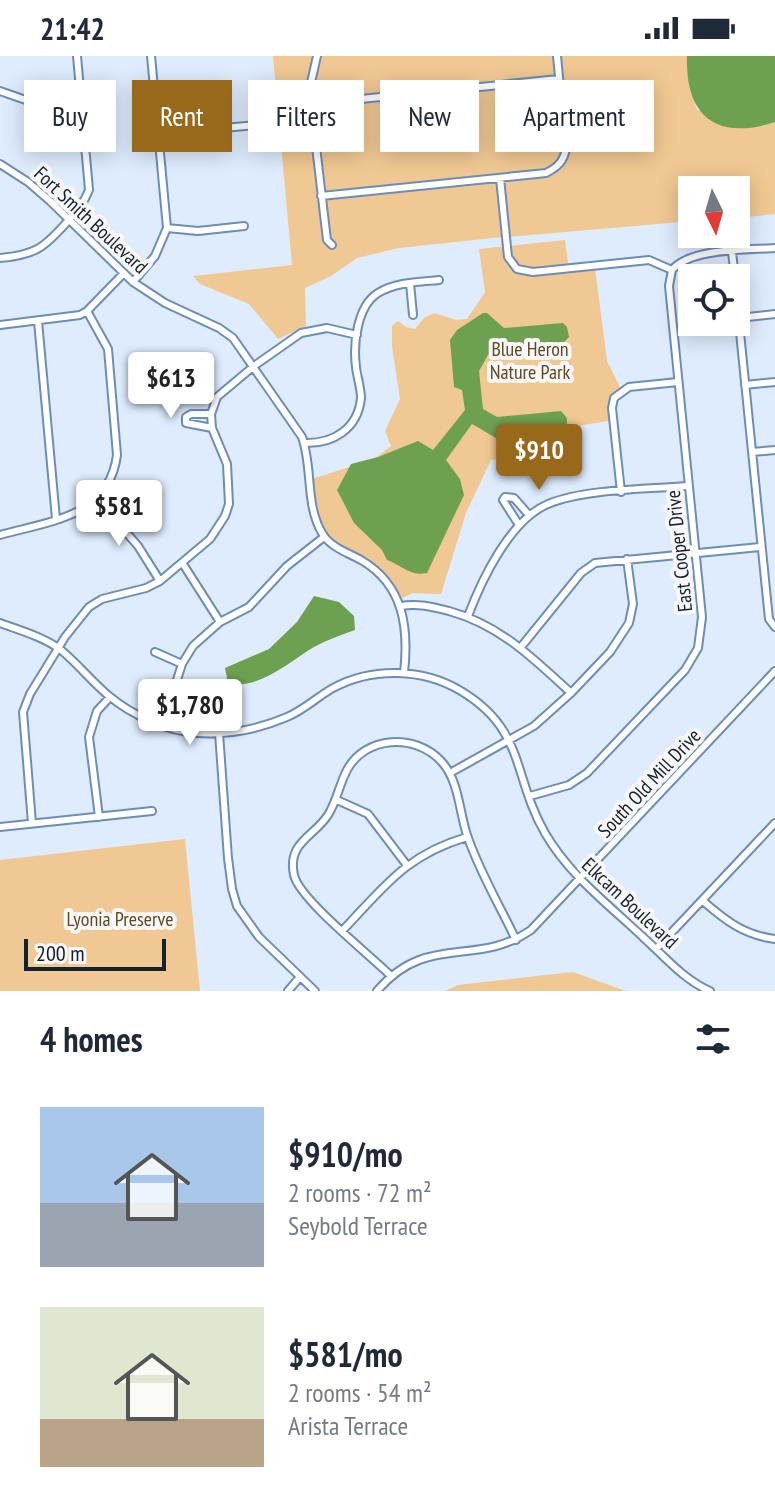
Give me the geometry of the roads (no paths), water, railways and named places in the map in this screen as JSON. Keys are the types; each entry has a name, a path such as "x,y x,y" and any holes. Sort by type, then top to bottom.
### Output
{"street":[{"path":"77,56 79,80"},
{"path":"151,56 153,80"},
{"path":"312,80 317,56"},
{"path":"321,196 546,173 562,162 566,148 557,56"},
{"path":"364,99 559,79"},
{"path":"0,91 24,99"},
{"path":"0,258 28,254 41,248 79,209 89,190 86,152"},
{"path":"133,282 155,256 167,228 161,152"},
{"path":"316,152 327,240 332,245"},
{"name":"Fort Smith Boulevard","path":"0,164 28,182 70,219 133,282 165,303 226,333 254,366 304,443 313,508 324,537"},
{"path":"500,178 508,257 517,269 533,272 649,260 672,270 677,264 696,256 775,248"},
{"path":"167,228 198,231 244,226"},
{"path":"732,252 733,264"},
{"name":"East Cooper Drive","path":"530,796 569,785 587,773 693,659 702,630 669,286 672,270"},
{"path":"0,325 70,317 87,311 124,273"},
{"path":"304,443 326,442 337,437 352,423 361,397 355,356 357,335 362,316 376,294 410,283 439,280"},
{"path":"410,283 413,315"},
{"path":"0,535 82,510 98,500 115,472 117,455 108,349 87,311"},
{"path":"750,317 775,314"},
{"path":"38,321 56,519"},
{"path":"32,823 23,712 30,694 58,648 89,607 102,599 146,588 160,581 183,564 219,528 229,504 227,464 212,428 211,414 217,397 301,333 327,328 357,335"},
{"path":"740,336 760,547 769,619 775,627"},
{"path":"621,492 612,408 614,398 629,387 678,382"},
{"path":"745,385 775,382"},
{"path":"211,414 191,414 186,417 186,423 212,428"},
{"path":"752,452 775,450"},
{"path":"468,616 479,586 519,525 529,515 567,499 688,486"},
{"path":"519,525 504,505 505,497 514,498 529,515"},
{"path":"98,500 138,546 160,581"},
{"path":"163,724 182,664 193,646 220,622 249,607 287,566 324,537 338,549 377,571 387,581 401,606 406,639 404,673"},
{"path":"521,647 588,567 606,560 760,547"},
{"path":"450,773 534,726 610,652 629,623 633,604 627,559"},
{"path":"183,564 220,622"},
{"path":"401,606 435,607 489,625 521,647 571,693"},
{"name":"Elkcam Boulevard","path":"0,623 58,648 110,697 134,713 184,731 219,733 243,730 288,717 349,681 373,675 404,673 435,677 470,696 498,720 510,741 545,833 566,865 699,989 710,991"},
{"path":"155,652 182,664"},
{"name":"South Old Mill Drive","path":"377,991 390,975 418,958 499,946 531,930 775,671"},
{"path":"99,817 89,737 97,711 110,697"},
{"path":"219,733 228,858 237,906 259,937 315,991"},
{"path":"390,975 303,893 294,875 293,864 300,843 323,822 337,800 352,763 358,755 377,745 395,742 417,745 441,760 450,773 467,837 516,940"},
{"path":"337,800 368,814 406,864"},
{"path":"0,827 152,811"},
{"path":"656,949 775,823"},
{"path":"343,930 406,864 423,853 467,837"},
{"path":"703,901 727,923 752,936 775,939"},
{"path":"288,991 300,977"}],"park label":[{"name":"Blue Heron Nature Park","path":"530,360"},
{"name":"Lyonia Preserve","path":"120,919"}]}
